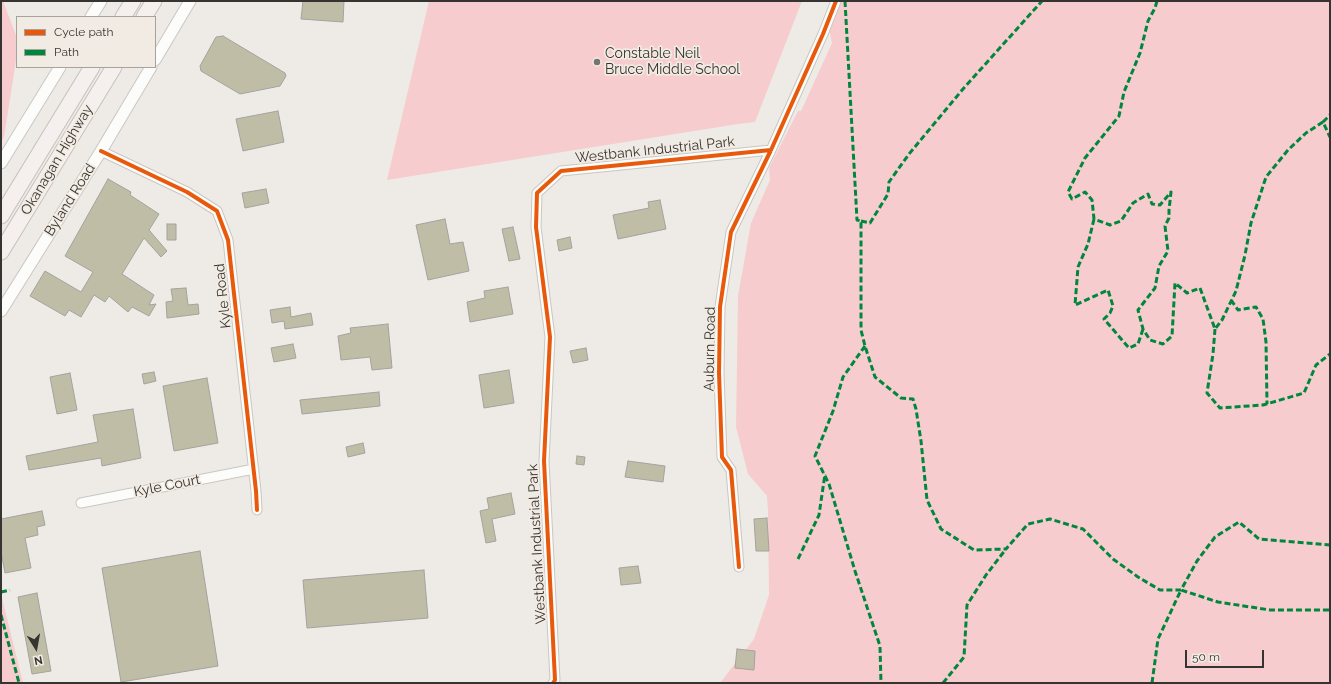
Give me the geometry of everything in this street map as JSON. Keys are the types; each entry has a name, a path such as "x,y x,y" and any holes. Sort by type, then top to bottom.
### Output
{"highway":[{"path":"124,16 133,1"},
{"path":"145,16 154,1"},
{"name":"Okanagan Highway","path":"1,216 91,68"},
{"name":"Okanagan Highway","path":"1,252 113,68"}],"street":[{"path":"92,16 101,1"},
{"path":"156,58 190,1"},
{"name":"Auburn Road","path":"739,567 730,470 722,458 719,373 720,307 731,232 771,150 823,34 836,1"},
{"path":"1,163 59,68"},
{"name":"Byland Road","path":"1,311 101,151 150,68"},
{"name":"Westbank Industrial Park","path":"553,683 555,680 544,461 550,337 536,227 537,193 561,171 771,150"},
{"name":"Kyle Road","path":"101,151 187,192 217,211 228,240 254,469 257,510"},
{"name":"Kyle Court","path":"81,503 254,469"}],"shaded area":[{"path":"1,1 3,1 16,35 16,60 4,137 1,142"},
{"name":"Constable Neil Bruce Middle School","path":"429,1 802,1 755,122 387,180"},
{"path":"836,1 1330,1 1330,683 720,683 754,639 769,595 767,496 748,474 736,427 738,296 751,223 770,180 769,168 798,111 801,111 832,43 828,24"},
{"path":"1,594 23,683 1,683"}],"building":[{"path":"303,1 344,1 343,22 301,19"},
{"path":"223,36 285,73 286,76 280,86 240,94 201,71 200,66 216,37"},
{"path":"278,111 284,142 243,151 236,119"},
{"path":"108,179 131,192 130,195 159,214 149,230 167,251 161,257 144,238 122,274 154,295 149,305 156,304 149,316 132,307 128,312 109,296 105,302 94,295 81,317 69,310 65,316 30,296 45,271 81,292 93,272 65,256"},
{"path":"266,189 269,203 245,208 242,193"},
{"path":"660,200 666,229 618,239 613,215 649,208 648,202"},
{"path":"445,219 450,244 463,242 469,271 428,280 416,225"},
{"path":"167,224 176,224 176,240 167,240"},
{"path":"513,227 520,259 509,261 502,229"},
{"path":"570,237 572,248 559,251 557,240"},
{"path":"508,287 513,314 470,322 467,302 485,298 484,291"},
{"path":"186,288 188,305 198,304 199,314 167,318 166,302 173,301 171,289"},
{"path":"290,307 291,317 311,313 313,325 285,329 284,321 272,323 270,310"},
{"path":"388,324 392,368 372,370 370,357 341,360 338,336 351,333 350,328"},
{"path":"293,344 296,358 274,362 271,348"},
{"path":"586,348 588,360 573,363 570,351"},
{"path":"509,370 514,403 484,408 479,375"},
{"path":"154,372 156,381 144,384 142,374"},
{"path":"70,373 77,410 57,414 50,377"},
{"path":"207,378 218,443 174,451 163,386"},
{"path":"379,392 380,406 302,414 300,400"},
{"path":"133,409 141,458 102,466 101,458 29,470 26,456 98,442 93,415"},
{"path":"363,443 365,453 348,457 346,447"},
{"path":"577,456 585,457 584,465 576,464"},
{"path":"628,461 665,466 663,482 625,477"},
{"path":"511,493 515,514 492,519 496,541 486,543 480,511 489,509 487,498"},
{"path":"42,511 45,525 37,527 38,535 25,538 31,568 5,573 1,552 1,519"},
{"path":"767,518 769,551 756,551 754,519"},
{"path":"200,551 218,666 121,682 102,568"},
{"path":"638,566 641,583 621,585 619,568"},
{"path":"424,570 428,618 307,628 303,580"},
{"path":"37,593 51,671 32,674 18,597"},
{"path":"737,649 755,651 754,670 735,668"}],"marked path":[{"path":"845,1 857,220 861,221 861,330 875,377 901,398 913,399 921,441 927,500 941,529 974,550 1006,549 1028,524 1050,519 1083,529 1113,559 1138,577 1160,590 1181,590 1197,561 1215,537 1239,522 1259,539 1330,545"},
{"path":"861,221 870,223 888,194 889,182 909,154 963,89 1042,1"},
{"path":"1157,1 1148,21 1140,53 1124,92 1119,116 1085,158 1068,192 1072,199 1085,192 1092,200 1094,219 1110,225 1121,221 1133,203 1148,194 1152,204 1160,205 1171,192 1169,218 1165,226 1168,251 1159,266 1155,288 1138,310 1143,329 1150,340 1163,344 1172,336 1175,283 1187,293 1200,288 1215,329 1222,320 1236,291 1251,223 1266,177 1288,150 1306,133 1323,122 1330,137"},
{"path":"1323,122 1330,115"},
{"path":"1094,219 1088,244 1078,267 1075,305 1108,290 1113,306 1110,313 1104,319 1129,348 1138,344 1143,329"},
{"path":"1231,300 1238,310 1256,307 1263,319 1266,342 1267,404"},
{"path":"1215,329 1207,393 1220,408 1263,405 1304,393 1316,365 1330,354"},
{"path":"865,346 843,377 833,411 815,456 829,484 855,571 880,646 881,683"},
{"path":"798,559 819,515 825,474"},
{"path":"943,683 964,657 967,605 986,575 1006,549"},
{"path":"1,592 10,590"},
{"path":"1152,683 1158,639 1181,590 1218,602 1270,610 1330,610"},
{"path":"1,615 19,683"}],"cycle path":[{"path":"739,567 731,470 722,457 719,373 720,307 731,232 771,150 823,34 836,1"},
{"path":"553,683 555,680 544,461 550,337 536,227 537,193 561,171 771,150"},
{"path":"101,151 187,192 217,211 228,240 257,510"}],"place":[{"name":"Constable Neil Bruce Middle School","path":"597,62"}]}
